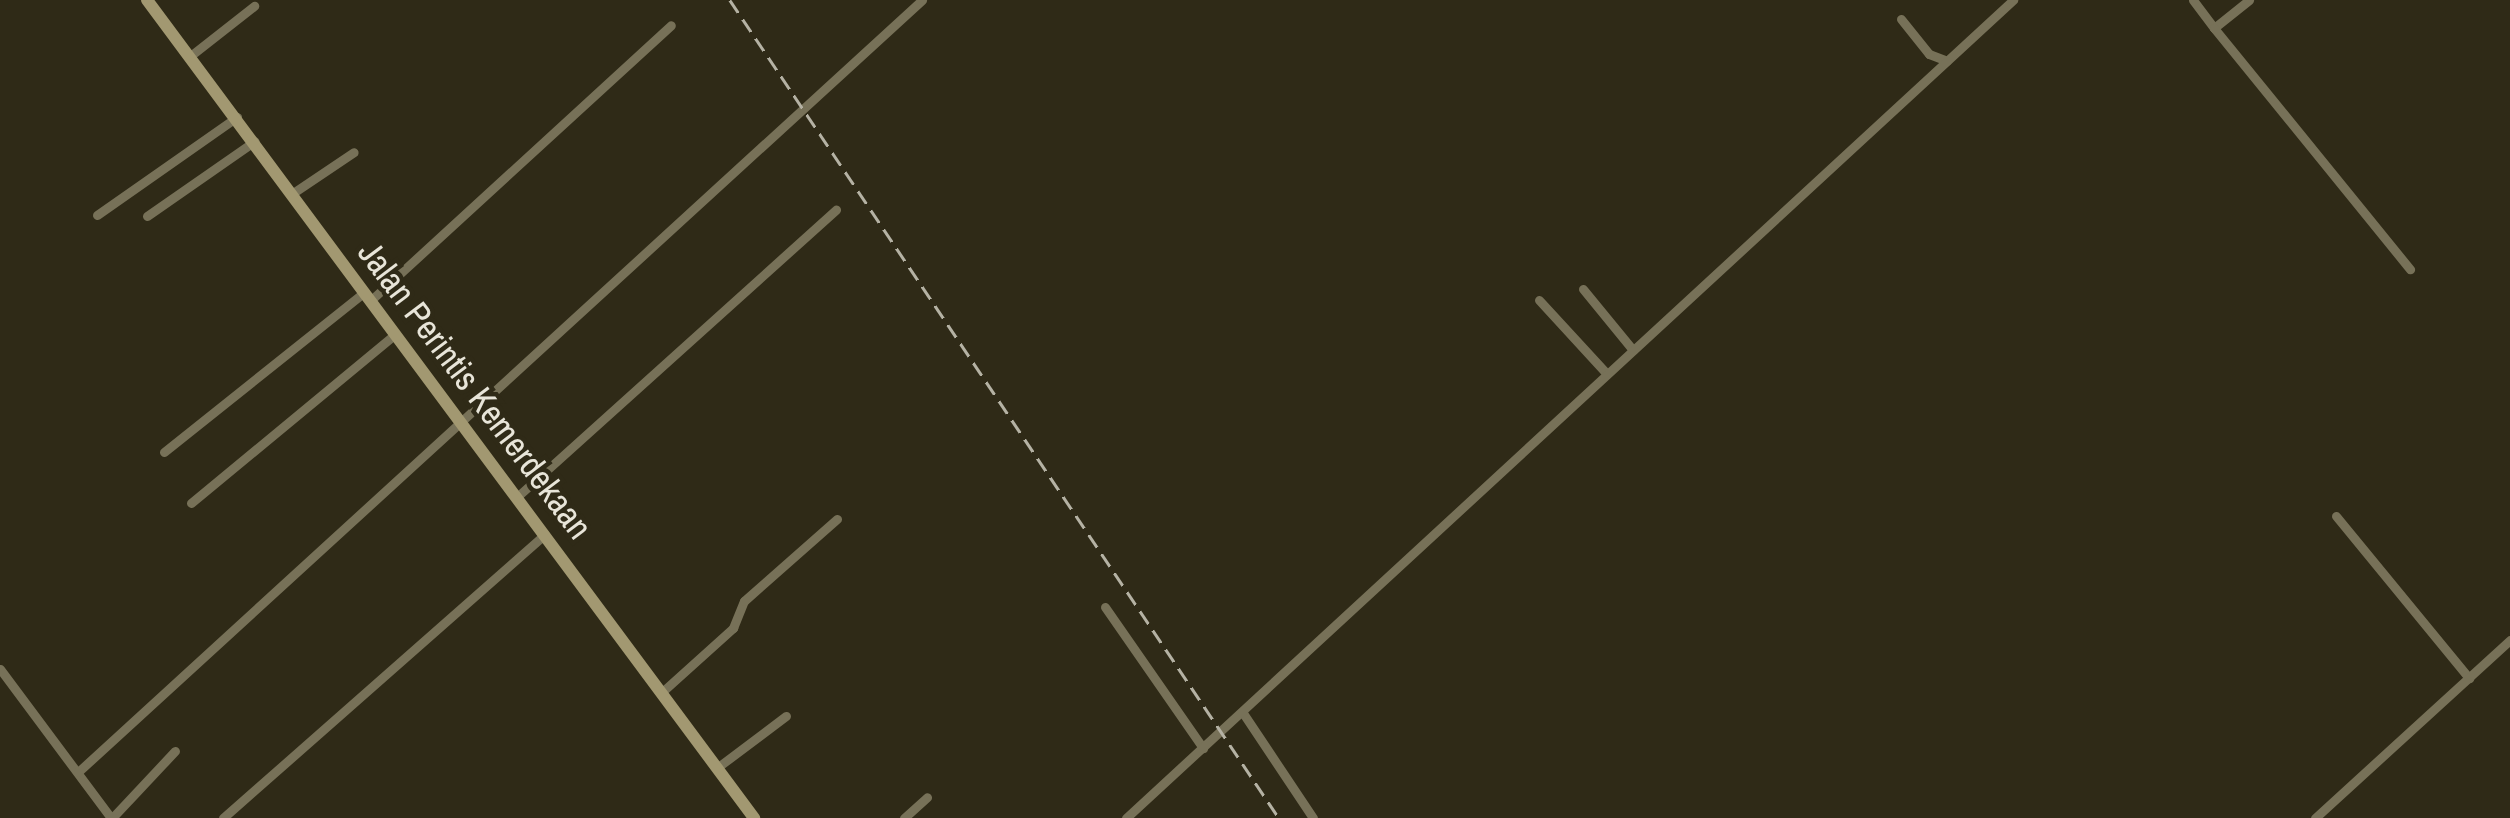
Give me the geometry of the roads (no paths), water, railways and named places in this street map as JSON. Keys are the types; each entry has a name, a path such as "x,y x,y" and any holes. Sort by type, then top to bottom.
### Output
{"street":[{"name":"Jalan Perintis Kemerdekaan","path":"147,0 256,141 394,335 718,767 746,815"},
{"path":"78,772 922,0"},
{"path":"2193,0 2410,270"},
{"path":"2214,28 2249,0"},
{"path":"1126,818 1948,61 2006,2"},
{"path":"188,57 254,6"},
{"path":"1901,19 1929,54 1948,61"},
{"path":"164,452 366,297 671,25"},
{"path":"97,215 237,117"},
{"path":"147,216 256,141"},
{"path":"293,194 354,152"},
{"path":"518,496 836,210"},
{"path":"1583,289 1633,350"},
{"path":"1539,300 1607,374"},
{"path":"191,504 394,335"},
{"path":"2336,516 2469,678"},
{"path":"662,692 733,628 744,601 837,518"},
{"path":"222,818 545,534"},
{"path":"1105,607 1203,748"},
{"path":"2316,818 2510,640"},
{"path":"0,669 112,818 176,751"},
{"path":"1243,713 1314,818"},
{"path":"718,767 786,716"},
{"path":"904,818 926,797"}],"railway":[{"path":"730,0 1279,818"}]}
